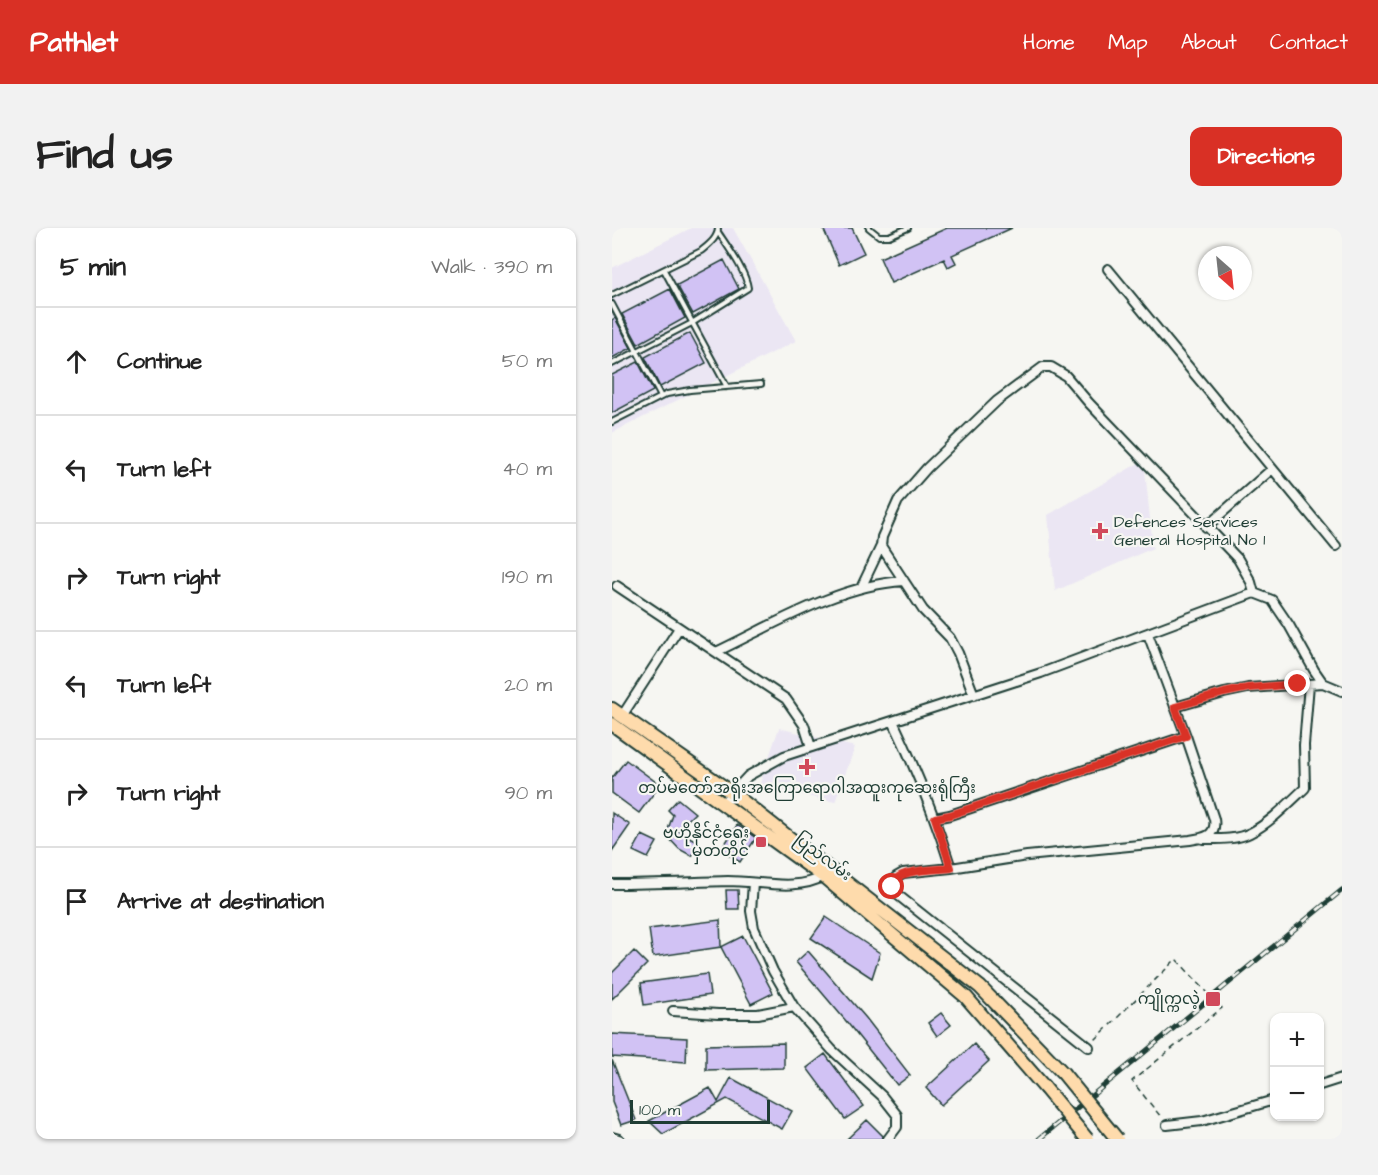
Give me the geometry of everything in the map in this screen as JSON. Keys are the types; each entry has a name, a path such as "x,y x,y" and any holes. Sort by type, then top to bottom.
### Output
{"highway":[{"path":"617,712 731,792 827,872 980,987 1063,1073 1117,1139"},
{"name":"ပြည်လမ်း","path":"612,724 723,803 827,872 966,997 1087,1139"}],"street":[{"path":"1108,269 1336,546"},
{"path":"861,588 881,546 882,537 898,501 927,468 997,400 1042,367 1051,367 1066,376 1238,559 1251,582 1254,593"},
{"path":"1206,526 1272,469"},
{"path":"881,546 923,610 950,638 974,695"},
{"path":"716,652 780,621 861,588 885,582 904,581"},
{"path":"617,585 786,699 804,725 811,747"},
{"path":"723,803 748,776 766,764 811,747 1041,673 1254,593 1272,600 1323,683"},
{"path":"617,712 679,628"},
{"path":"1089,1047 894,892 892,882 903,873 1028,856 1209,836 1216,826 1148,634"},
{"path":"1175,707 1248,688 1323,683 1342,691"},
{"path":"1201,838 1216,839 1248,834 1277,813 1305,788 1304,745 1310,684"},
{"path":"893,721 935,818 951,868"},
{"path":"935,818 950,815 1186,736"},
{"path":"612,884 647,885 720,881 791,885 827,872"},
{"path":"753,883 751,911 754,928 774,971 794,1007 832,1050 882,1096 897,1115 897,1127 888,1139"},
{"path":"673,1011 758,1014 794,1007"},
{"path":"1324,1084 1342,1078"},
{"path":"1167,1125 1202,1121 1270,1101"},
{"path":"612,1137 619,1139"}],"lane":[{"path":"869,228 879,236 889,236 909,228"},
{"path":"612,295 701,251 713,241 718,230"},
{"path":"612,364 692,323 748,288 748,284 718,230"},
{"path":"664,270 727,387"},
{"path":"612,304 661,397"},
{"path":"612,422 661,397 690,390 760,384"}],"path":[{"path":"1089,1047 1176,959 1222,1008 1132,1081 1167,1125"}],"shaded area":[{"path":"691,228 733,228 796,341 612,433 612,268"},
{"name":"Defences Services General Hospital No 1","path":"1144,460 1153,548 1055,591 1048,515"},
{"name":"တပ်မတော်အရိုးအကြောရောဂါအထူးကုဆေးရုံကြီး","path":"779,728 855,747 835,802 759,786"}],"building":[{"path":"823,228 852,228 864,253 839,265"},
{"path":"947,228 1012,228 952,255 956,263 948,267 944,259 891,283 880,258"},
{"path":"724,260 739,289 693,314 677,285"},
{"path":"670,289 685,318 638,344 622,314"},
{"path":"615,318 631,348 612,358 612,320"},
{"path":"690,333 706,363 660,387 645,357"},
{"path":"638,362 653,391 612,413 612,375"},
{"path":"626,760 660,785 639,813 612,793 612,778"},
{"path":"678,799 695,813 677,830 700,843 692,856 679,849 666,835 673,815 668,810"},
{"path":"612,813 630,825 612,851"},
{"path":"737,825 756,838 740,862 721,850"},
{"path":"642,835 657,842 648,858 633,851"},
{"path":"726,890 738,890 739,909 727,909"},
{"path":"826,917 880,953 872,978 811,938"},
{"path":"720,920 721,947 653,957 649,929"},
{"path":"743,936 773,993 751,1004 721,947"},
{"path":"634,951 647,964 612,999 612,973"},
{"path":"808,951 866,1018 910,1075 897,1085 796,962"},
{"path":"707,974 710,995 644,1005 641,983"},
{"path":"941,1013 951,1025 937,1036 928,1023"},
{"path":"612,1034 687,1038 686,1062 612,1057"},
{"path":"784,1043 784,1068 706,1070 706,1045"},
{"path":"974,1044 989,1061 941,1105 926,1088"},
{"path":"825,1054 864,1106 845,1119 807,1068"},
{"path":"612,1060 636,1120 621,1125 612,1102"},
{"path":"731,1078 792,1111 782,1129 727,1099 663,1134 649,1121 710,1088 718,1102"},
{"path":"867,1120 883,1136 882,1139 847,1139"}],"railway":[{"path":"1039,1139 1342,890"}],"place":[{"name":"Defences Services General Hospital No 1","path":"1100,531"},
{"name":"တပ်မတော်အရိုးအကြောရောဂါအထူးကုဆေးရုံကြီး","path":"807,767"},
{"name":"ဗဟိုနိုင်ငံရေး မှတ်တိုင်","path":"761,842"},
{"name":"ကျိုက္ကလဲ့","path":"1213,999"}],"route":[{"path":"892,887 892,882 903,873 951,868 935,818 950,815 1186,736 1175,707 1248,688 1298,684"}]}
